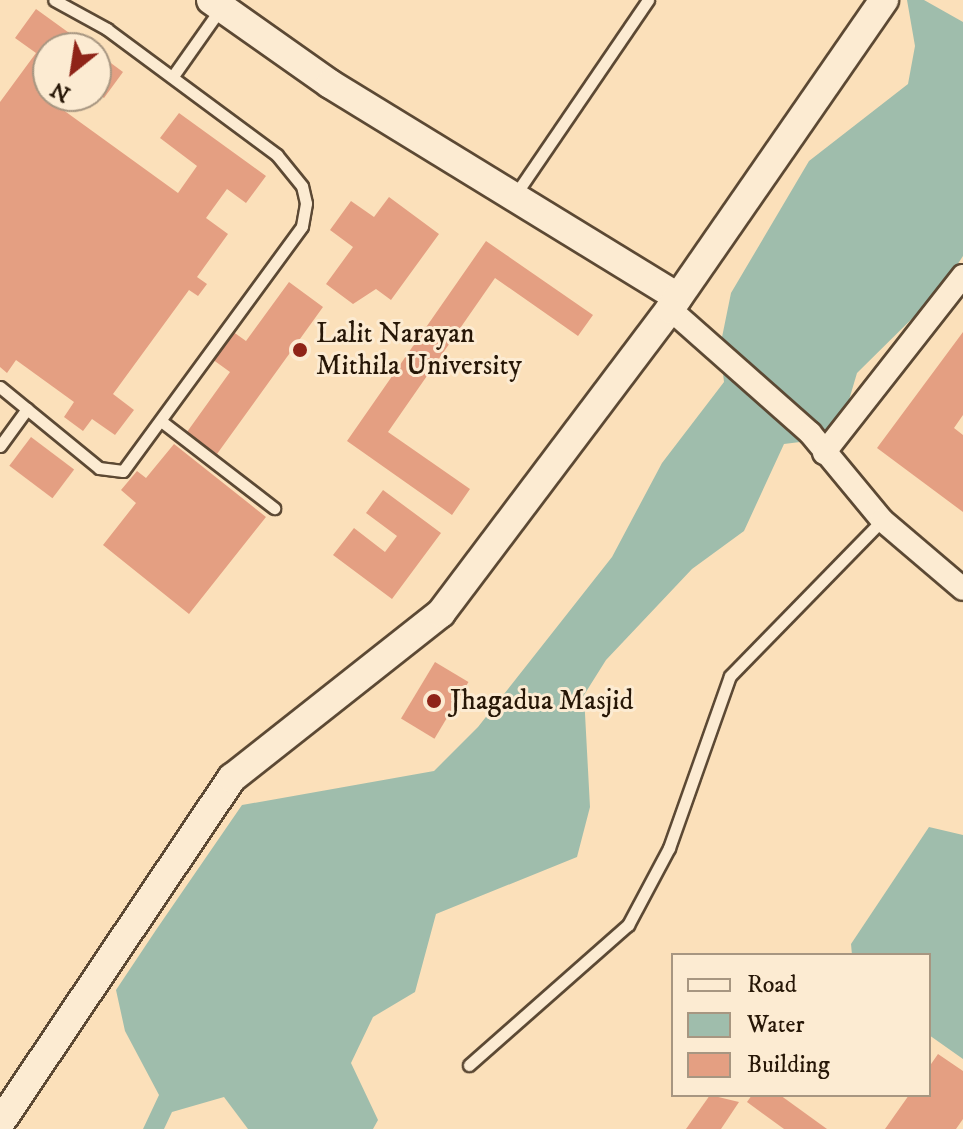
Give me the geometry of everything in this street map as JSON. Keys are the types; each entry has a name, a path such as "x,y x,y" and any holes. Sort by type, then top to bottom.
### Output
{"street":[{"path":"0,1123 232,778 441,613 674,303 884,0"},
{"path":"216,4 674,303 810,433 882,520 963,589"},
{"path":"824,453 963,276"}],"lane":[{"path":"0,387 116,474 161,421 302,226 306,203 302,186 277,155 173,76 54,0"},
{"path":"513,199 648,0"},
{"path":"173,76 216,4"},
{"path":"0,446 27,409"},
{"path":"161,421 274,508"},
{"path":"469,1065 628,925 669,848 730,676 882,520"}],"water":[{"path":"907,0 924,0 963,22 963,256 939,292 857,373 844,417 824,439 784,444 744,531 692,569 606,660 584,695 590,807 577,857 436,914 415,992 373,1017 351,1063 378,1120 373,1129 248,1129 224,1097 172,1112 164,1129 143,1129 159,1095 125,1031 116,990 156,930 242,805 434,771 478,727 612,557 662,463 724,382 720,347 731,293 809,161 908,84 915,46"},
{"path":"929,827 963,835 963,1059 931,1036 931,953 852,953 851,944"}],"building":[{"path":"36,9 68,32 32,32 32,50 15,38"},
{"path":"32,58 32,112 66,112 178,193 197,166 160,138 179,113 266,176 246,203 227,189 206,218 228,234 197,277 207,284 198,296 189,290 113,394 134,410 115,435 92,419 83,431 64,417 74,402 16,360 7,373 0,367 0,102"},
{"path":"112,64 123,72 112,87"},
{"path":"389,197 439,234 391,300 376,289 353,304 326,284 353,247 330,230 351,201 374,217"},
{"path":"486,241 593,315 578,336 495,278 388,432 470,489 452,515 347,441"},
{"path":"289,282 323,307 217,454 187,432 230,372 212,359 232,331 246,341"},
{"path":"963,332 963,415 954,428 963,435 963,512 877,448"},
{"path":"31,437 74,469 52,498 9,466"},
{"path":"174,444 266,517 189,614 103,545 136,503 121,490 137,471 146,478"},
{"path":"383,490 441,533 392,599 333,555 354,528 385,552 397,536 366,513"},
{"name":"Jhagadua Masjid","path":"435,662 468,682 434,739 401,719"},
{"path":"938,1054 963,1071 963,1119 956,1129 885,1129 908,1097 931,1097 931,1064"},
{"path":"709,1097 739,1102 721,1129 686,1129"},
{"path":"751,1097 783,1097 827,1129 784,1129 747,1102"}],"place":[{"name":"Lalit Narayan Mithila University","path":"300,350"},
{"name":"Jhagadua Masjid","path":"434,701"}]}
